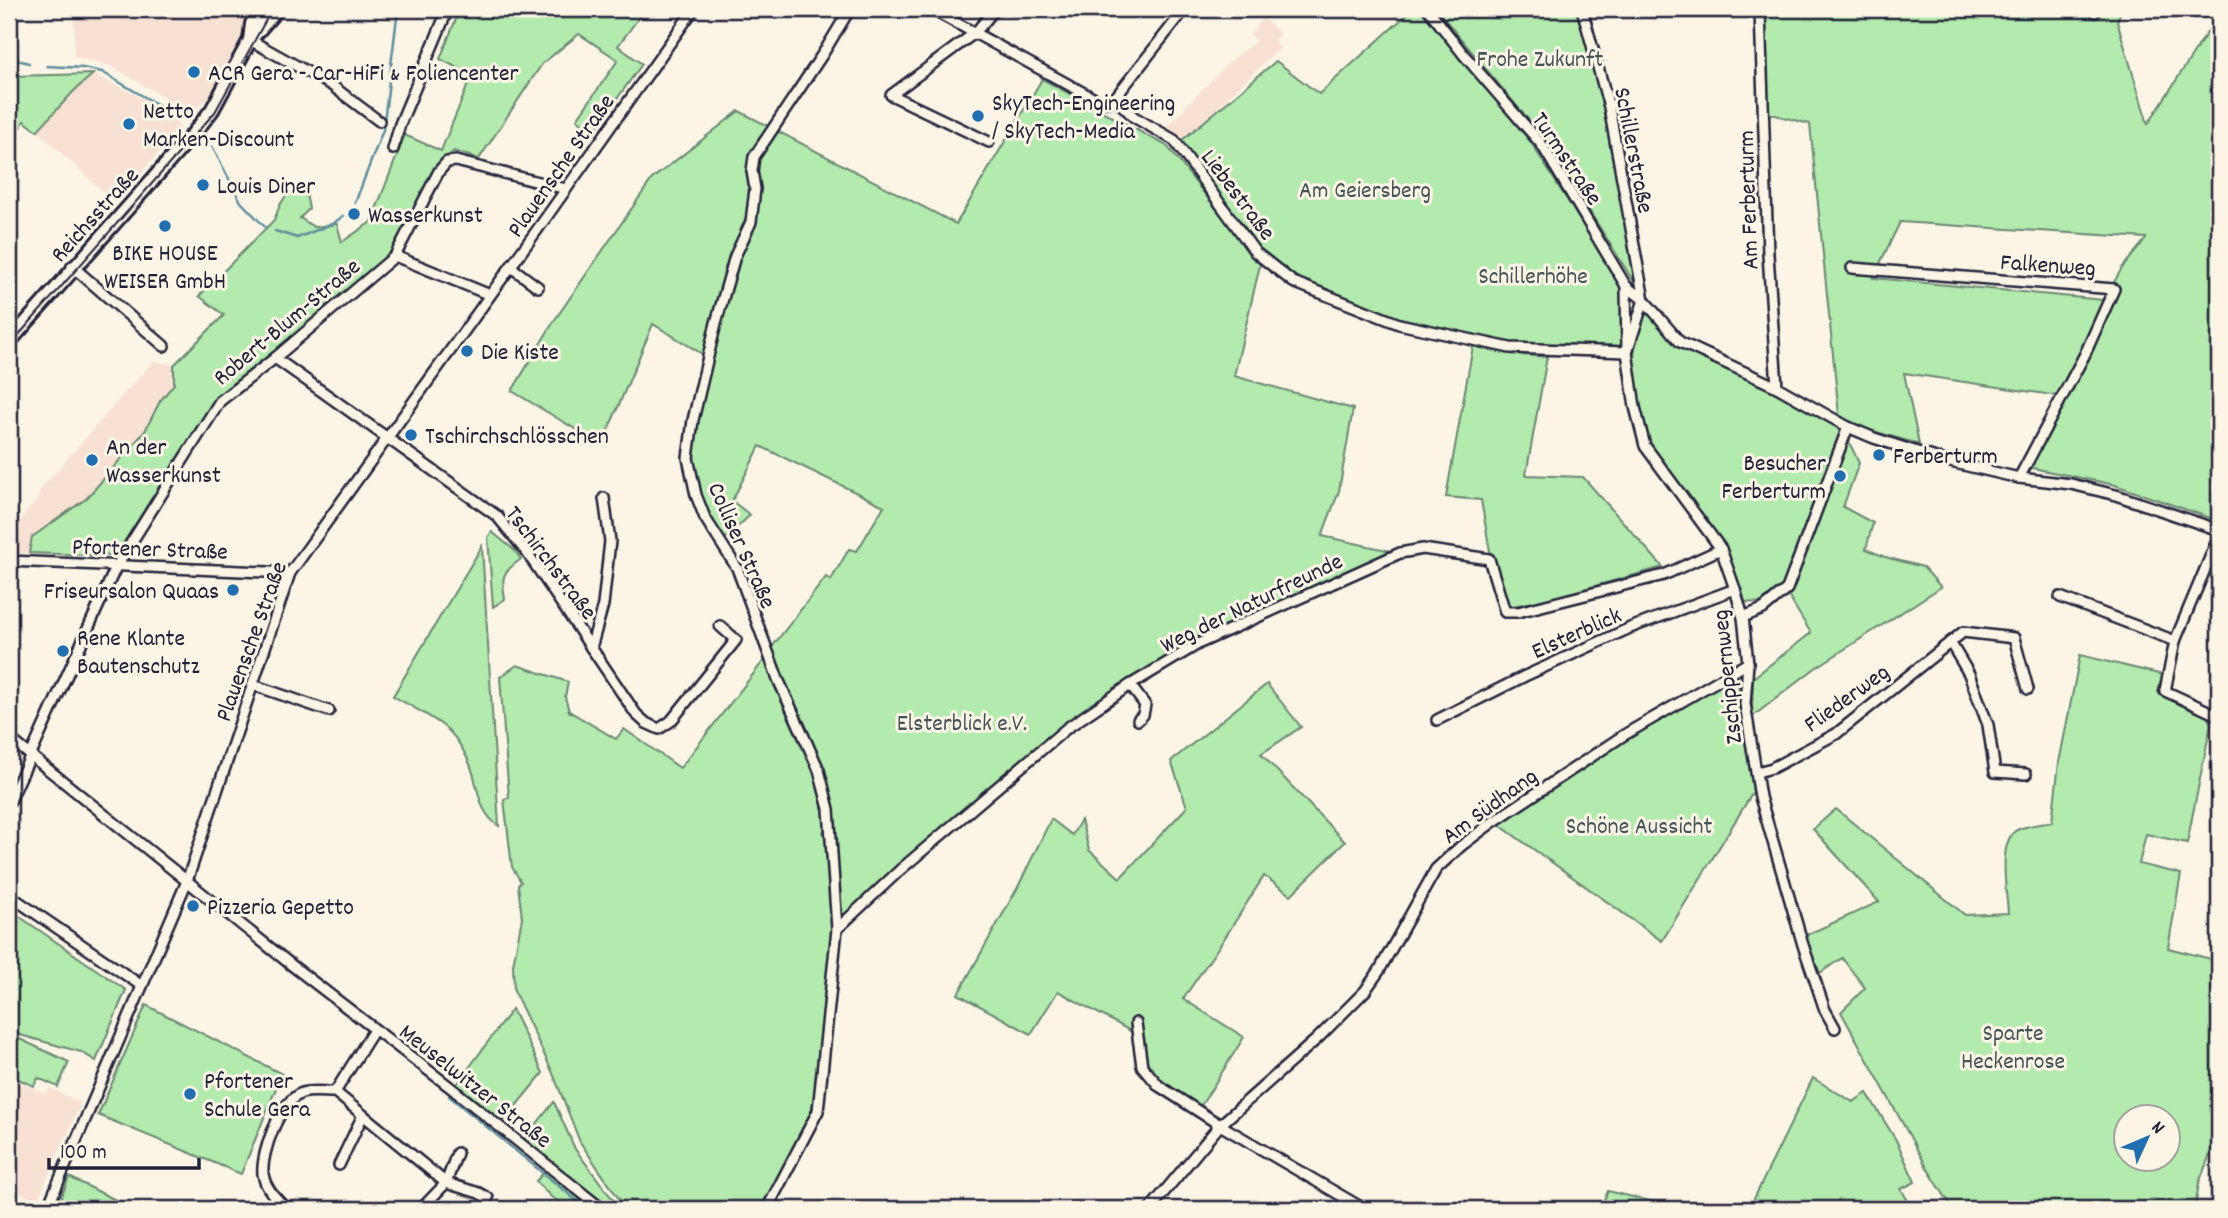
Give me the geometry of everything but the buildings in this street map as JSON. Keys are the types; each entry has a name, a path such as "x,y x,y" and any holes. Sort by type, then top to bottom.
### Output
{"main road":[{"name":"Reichsstraße","path":"250,40 252,24 259,9"},
{"name":"Reichsstraße","path":"9,342 212,110 250,40 277,9"}],"street":[{"path":"393,149 400,124 448,9"},
{"name":"Plauensche Straße","path":"47,1209 187,881 290,573 512,267 694,9"},
{"name":"Colliser Straße","path":"767,1209 818,1111 837,929 829,808 818,770 778,679 737,568 705,518 696,495 688,458 693,421 716,323 735,257 751,222 755,189 752,171 754,157 850,9"},
{"path":"931,9 1100,102 1115,98 1185,9"},
{"path":"989,142 891,95 976,32 995,9"},
{"name":"Turmstraße","path":"1428,9 1542,145 1626,286 1644,300"},
{"name":"Schillerstraße","path":"1582,9 1609,107 1644,300"},
{"name":"Am Ferberturm","path":"1760,11 1768,254 1777,387"},
{"path":"250,40 331,85 379,121"},
{"name":"Liebestraße","path":"1115,98 1134,117 1174,140 1255,252 1293,282 1399,324 1510,348 1627,352"},
{"name":"Robert-Blum-Straße","path":"9,803 116,567 220,401 395,256 439,171 447,162 456,160 566,189"},
{"path":"395,256 490,295"},
{"path":"73,266 164,346"},
{"path":"512,267 538,287"},
{"name":"Falkenweg","path":"1852,268 2113,289 2085,354 2019,478"},
{"path":"1626,286 1627,352"},
{"path":"1644,300 1680,342 1777,387 1848,427 1874,438 1942,460 2019,478 2071,484 2116,495 2219,530"},
{"name":"Zschippernweg","path":"1644,300 1627,352 1635,407 1645,446 1721,549 1735,589 1743,617 1748,663 1745,704 1759,797 1803,945 1825,1010 1835,1028"},
{"name":"Tschirchstraße","path":"275,358 497,516 528,554 636,714 646,723 659,729 671,721 736,640 720,626"},
{"path":"1743,617 1763,609 1787,589 1848,427"},
{"path":"592,648 603,605 610,541 604,498"},
{"path":"2217,715 2165,691 2175,641 2219,536"},
{"name":"Weg der Naturfreunde","path":"837,929 900,870 1067,728 1130,685 1200,643 1400,553 1423,549 1489,559 1505,612 1518,612 1664,575 1721,549"},
{"name":"Pfortener Straße","path":"9,561 290,573"},
{"name":"Elsterblick","path":"1437,720 1630,628 1735,589"},
{"path":"2060,597 2175,641"},
{"name":"Fliederweg","path":"1757,772 1772,768 1836,734 1963,632 2014,638 2028,689"},
{"path":"1950,642 1969,674 1988,724 1995,772 2026,774"},
{"name":"Am Südhang","path":"1150,1209 1220,1125 1318,1038 1365,991 1436,869 1461,846 1624,734 1748,663"},
{"path":"253,685 329,711"},
{"path":"1130,685 1145,705 1143,715 1138,720"},
{"name":"Meuselwitzer Straße","path":"9,738 602,1209"},
{"path":"9,895 142,986"},
{"path":"1136,1023 1142,1066 1159,1086 1364,1209"},
{"path":"335,1092 374,1030"},
{"path":"288,1209 276,1201 263,1176 265,1149 286,1103 303,1092 335,1092 446,1183 488,1198"},
{"path":"339,1165 363,1115"},
{"path":"421,1209 446,1183 457,1153"}],"shaded area":[{"path":"74,9 256,9 207,100 190,112 109,65 74,57"},
{"path":"1263,18 1280,34 1274,41 1280,48 1182,141 1164,129 1227,64 1256,41 1250,34"},
{"path":"93,74 142,98 179,123 177,125 180,127 116,203 37,131"},
{"name":"An der Wasserkunst","path":"153,361 174,365 174,384 160,401 145,431 87,498 32,537 29,553 9,553 9,532 39,498 40,490"},
{"path":"9,1078 46,1094 49,1088 81,1103 37,1201 9,1189"}],"green space":[{"path":"460,9 645,9 618,46 642,64 593,132 577,119 618,60 579,34 542,64 479,159 454,151 442,161 391,253 216,398 115,556 29,553 32,537 87,498 145,431 160,401 174,384 174,365 224,315 199,296 274,220 293,185 306,193 309,209 300,218 314,227 337,224 342,242 371,222 405,135 441,151 472,75 440,59"},
{"name":"Am Geiersberg","path":"1413,9 1420,9 1530,141 1622,287 1624,350 1508,343 1396,317 1294,277 1258,247 1181,141 1276,61 1319,94"},
{"name":"Frohe Zukunft","path":"1436,9 1579,9 1605,107 1637,287 1545,140"},
{"path":"1762,9 2122,9 2117,21 2148,124 2219,14 2219,521 2115,485 2028,467 2066,398 2101,307 2076,365 2059,396 1904,373 1919,444 1854,426 1839,415 1810,124 1767,113","holes":["1900,222 2146,238 2122,268 2104,300 1873,278"]},
{"path":"93,74 37,131 24,121 9,146 9,76"},
{"name":"Elsterblick e.V.","path":"1042,79 1167,146 1260,265 1234,376 1353,409 1339,491 1322,536 1396,552 1163,659 1128,689 1069,730 891,884 845,918 841,915 832,810 769,651 826,577 831,580 849,549 857,551 884,506 760,446 732,501 750,515 723,541 705,513 690,459 699,406 712,360 653,324 602,445 512,391 554,321 652,179 739,111 956,224"},
{"path":"1645,314 1651,316 1679,347 1777,390 1841,425 1859,463 1843,507 1873,523 1866,549 1923,567 1941,587 1814,669 1752,717 1753,678 1811,633 1782,586 1760,603 1745,602 1725,547 1650,443 1639,407 1634,365 1635,331"},
{"path":"1473,346 1510,354 1547,357 1526,475 1583,477 1663,567 1541,601 1500,608 1481,500 1446,497"},
{"path":"492,532 521,559 504,576 505,599 493,607 488,537"},
{"path":"482,546 499,826 484,809 469,762 453,735 444,726 393,696"},
{"name":"Sparte Heckenrose","path":"2080,655 2163,675 2158,692 2206,714 2211,724 2187,843 2146,834 2139,864 2181,874 2168,948 2219,961 2219,1131 2199,1183 2195,1209 1953,1209 1841,1012 1865,988 1842,958 1820,973 1804,936 1879,902 1813,829 1836,809 1965,915 2008,913 2005,867 2007,843 2019,829 2052,822 2059,763"},
{"path":"765,659 818,781 827,827 823,832 827,837 833,937 819,1069 810,1119 764,1209 626,1209 580,1142 552,1071 514,991 513,965 522,918 518,885 521,882 512,867 504,799 509,798 500,677 517,665 568,682 565,697 569,711 616,739 624,729 680,768"},
{"name":"Schöne Aussicht","path":"1737,674 1753,792 1662,941 1498,824 1645,728"},
{"path":"1267,684 1301,727 1261,754 1345,842 1291,895 1264,876 1183,999 1244,1037 1199,1109 1165,1086 1152,1072 1144,1053 1140,1025 1134,1033 1058,991 1031,1034 958,994 1018,887 1051,819 1072,835 1081,820 1089,850 1120,878 1187,807 1171,761"},
{"path":"10,910 126,990 96,1061 81,1052 9,1032"},
{"name":"Pfortener Schule Gera","path":"146,1005 282,1074 241,1174 98,1115"},
{"path":"512,1009 543,1073 501,1124 455,1087"},
{"path":"11,1035 69,1062 58,1087 38,1078 34,1086 9,1075"},
{"path":"1813,1078 1853,1102 1867,1093 1896,1140 1915,1182 1901,1189 1913,1209 1749,1209"},
{"path":"554,1102 575,1149 620,1209 608,1209 523,1141"},
{"path":"546,1170 593,1209 570,1209 550,1196 536,1181"},
{"path":"69,1177 134,1209 57,1209"},
{"path":"1608,1191 1683,1209 1600,1209"}],"waterway":[{"path":"355,203 383,130 398,9"},
{"path":"9,58 29,63"},
{"path":"47,66 102,72 177,116"},
{"path":"212,146 241,202 266,228"},
{"path":"275,231 297,238 334,223 343,216"},
{"path":"449,1096 587,1209"}],"tram line":[{"path":"9,346 215,112 272,9"}],"place":[{"name":"ACR Gera - Car-HiFi & Foliencenter","path":"194,72"},
{"name":"SkyTech-Engineering / SkyTech-Media","path":"978,116"},
{"name":"Netto Marken-Discount","path":"129,124"},
{"name":"Louis Diner","path":"203,185"},
{"name":"Wasserkunst","path":"354,214"},
{"name":"BIKE HOUSE WEISER GmbH","path":"165,226"},
{"name":"Die Kiste","path":"467,351"},
{"name":"Tschirchschlösschen","path":"411,435"},
{"name":"Ferberturm","path":"1879,455"},
{"name":"An der Wasserkunst","path":"92,460"},
{"name":"Besucher Ferberturm","path":"1840,476"},
{"name":"Friseursalon Quaas","path":"233,590"},
{"name":"Rene Klante Bautenschutz","path":"63,651"},
{"name":"Pizzeria Gepetto","path":"193,906"},
{"name":"Pfortener Schule Gera","path":"190,1094"}],"park label":[{"name":"Schillerhöhe","path":"1533,275"}]}
